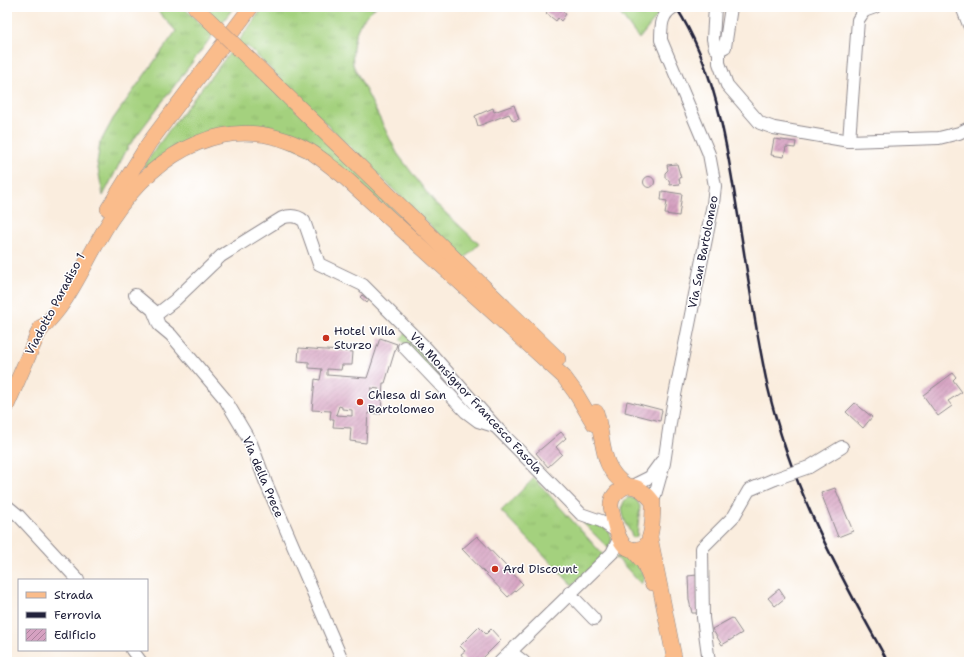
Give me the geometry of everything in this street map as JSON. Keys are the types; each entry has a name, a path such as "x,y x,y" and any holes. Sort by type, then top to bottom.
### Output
{"main road":[{"path":"195,7 566,367 586,396 597,416 608,467 616,478 645,492 653,502 650,537 666,612 674,660"},
{"path":"89,250 149,142 251,7"},
{"path":"89,250 125,200 158,166 176,153 204,140 231,134 251,134 289,142 308,150 342,175 564,377 575,392 594,424"},
{"name":"Viadotto Paradiso 1","path":"7,405 37,335 60,307 89,250"},
{"path":"586,396 594,424 600,464 624,542 647,569 674,660"},
{"path":"611,501 618,491 630,486"},
{"path":"624,542 643,547 650,537"}],"street":[{"path":"715,7 713,39 715,48 719,50"},
{"path":"719,50 725,47 731,7"},
{"path":"849,141 858,20 864,12 875,7"},
{"path":"962,7 969,25"},
{"name":"Via San Bartolomeo","path":"653,502 664,463 664,456 713,204 715,186 709,154 661,40 662,23 671,9"},
{"path":"719,50 719,64 727,85 760,123 774,128 849,141 939,138 959,133 969,128"},
{"name":"Via Monsignor Francesco Fasola","path":"156,315 174,301 221,256 282,218 294,216 298,217 304,221 319,264 363,285 426,348 495,426 581,514"},
{"name":"Via della Prece","path":"135,295 147,304 156,315 159,325 171,335 225,399 251,443 275,505 343,662"},
{"path":"404,347 466,412 478,421 495,426"},
{"path":"709,662 703,618 702,548 734,516 749,490 809,467 842,447"},
{"path":"630,486 644,481 655,472 664,456"},
{"path":"581,514 596,514 611,501"},
{"path":"7,506 19,516 77,579"},
{"path":"500,662 569,593 624,542 601,521 581,514"},
{"path":"569,593 594,619"},
{"path":"133,651 141,662"},
{"path":"511,652 524,662"}],"green space":[{"path":"154,7 183,7 203,26 213,15 204,7 234,7 128,147 103,196 97,163 100,143 113,119 176,31"},
{"path":"263,7 376,7 359,25 354,40 353,65 397,153 433,201 479,244 464,259 247,46 241,51 452,266 341,168 253,128 145,168 143,167 172,126 234,47"},
{"path":"615,7 667,7 663,9 639,39"},
{"path":"406,333 444,374 439,380 400,339"},
{"path":"534,478 604,556 573,585 501,511"},
{"path":"629,497 636,499 640,506 637,536 633,538 622,511 625,501"},
{"path":"583,523 600,526 606,529 612,538 609,549"},
{"path":"624,555 633,558 645,577 641,584 618,559 614,558"}],"building":[{"path":"542,7 556,7 566,14 561,21 558,18 556,21 546,13 547,11"},
{"path":"514,105 519,119 513,121 509,114 478,126 475,116 493,108 494,112"},
{"path":"774,139 796,142 795,148 786,147 784,157 771,155"},
{"path":"677,164 681,178 679,178 680,184 670,185 669,180 665,178 665,173 668,170 667,165"},
{"path":"647,177 651,177 653,178 653,186 647,187 644,184 644,180"},
{"path":"662,191 682,194 679,216 665,214 667,201 661,200"},
{"path":"362,295 369,300 367,303 360,297"},
{"path":"380,338 397,344 385,383 383,383 381,414 368,413 366,443 350,441 351,428 333,427 334,419 330,419 331,411 312,410 315,379 320,380 322,369 309,368 309,362 298,361 299,348 353,352 352,365 342,365 341,370 327,369 327,375 367,378","holes":["371,388 379,389 378,398 371,398","339,406 342,407 342,409 352,410 352,416 336,415"]},
{"path":"953,373 956,377 953,380 962,392 948,401 952,406 938,416 923,395"},
{"path":"627,401 662,410 660,421 625,412"},
{"path":"855,403 872,417 863,428 846,412"},
{"path":"561,432 566,438 556,447 562,454 548,467 536,453"},
{"path":"835,488 853,531 838,537 821,493"},
{"path":"477,536 523,584 508,597 462,549"},
{"path":"697,575 699,613 692,613 689,600 688,576"},
{"path":"779,589 785,598 775,606 768,598"},
{"path":"732,618 742,633 722,645 712,629"},
{"path":"479,627 486,634 491,629 501,640 479,662 466,662 461,654 465,651 460,646"}],"railway":[{"path":"676,7 700,54 710,79 717,105 728,156 759,344 768,388 778,425 803,495 818,529 888,662"}],"place":[{"name":"Hotel Villa Sturzo","path":"326,338"},
{"name":"Chiesa di San Bartolomeo","path":"360,402"},
{"name":"Ard Discount","path":"495,569"}]}
